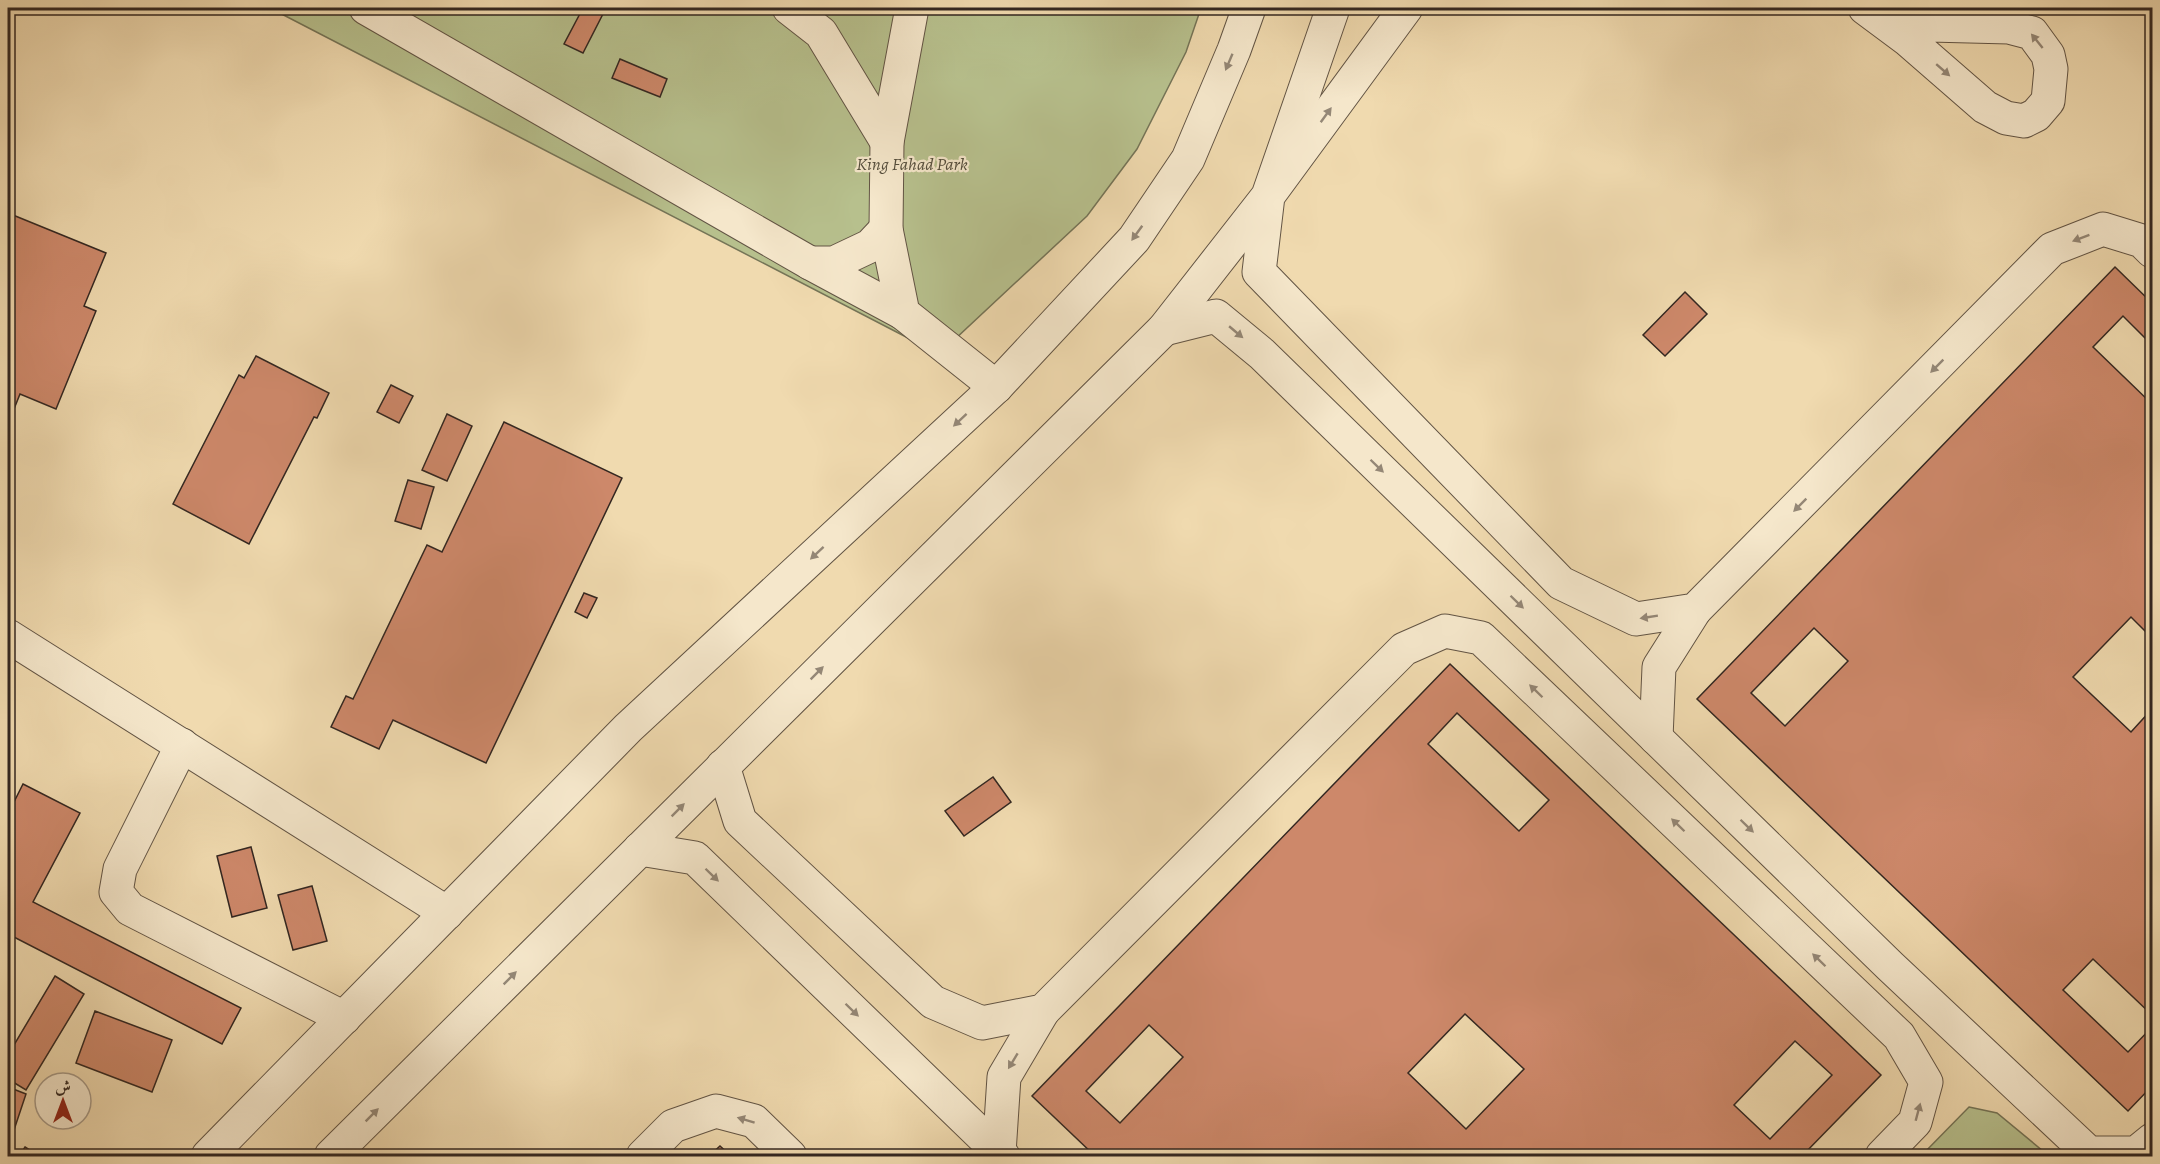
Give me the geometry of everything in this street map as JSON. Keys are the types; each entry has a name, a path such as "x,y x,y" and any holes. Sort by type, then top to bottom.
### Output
{"street":[{"path":"366,8 810,263 903,313 996,387"},
{"path":"789,8 821,33 888,142"},
{"path":"903,313 886,229 888,142 912,8"},
{"path":"208,1156 628,728 996,387 1134,239 1188,159 1250,8"},
{"path":"1333,8 1268,196 1258,272 1561,583 1636,619 1695,610"},
{"path":"331,1156 1164,329 1268,196 1406,8"},
{"path":"1865,8 1917,26"},
{"path":"810,263 834,263 870,246 886,229"},
{"path":"1656,738 1659,667 1695,610 2052,249 2103,229 2142,241 2152,251"},
{"path":"1164,329 1216,316 1262,354 1890,966 2089,1153 2136,1153 2152,1140"},
{"path":"1001,1155 1004,1077 1043,1011 1404,649 1445,631 1481,638 1899,1036 1926,1082 1915,1122 1882,1156"},
{"path":"8,636 447,913"},
{"path":"182,746 120,869 116,892 130,909 344,1018"},
{"path":"723,766 740,821 933,1002 982,1023 1043,1011"},
{"path":"640,849 694,858 1001,1155"},
{"path":"643,1156 673,1126 716,1111 754,1121 790,1156"}],"green space":[{"name":"King Fahad Park","path":"270,8 1201,8 1186,52 1137,149 1087,216 939,354"},
{"path":"1969,1107 1997,1113 2049,1156 1921,1156"}],"building":[{"path":"583,8 606,8 583,53 564,44"},
{"path":"620,59 667,79 660,97 612,78"},
{"path":"8,213 106,253 84,306 96,311 56,409 20,394 8,424"},
{"path":"2115,267 2152,303 2152,345 2123,316 2093,347 2152,404 2152,638 2131,617 2073,677 2131,732 2152,709 2152,1015 2093,959 2063,990 2128,1052 2152,1027 2152,1086 2128,1111 1697,699","holes":["1814,628 1848,661 1785,726 1751,693"]},
{"path":"1685,292 1707,314 1665,356 1643,335"},
{"path":"256,356 329,393 317,418 314,417 249,544 173,504 239,375 244,378"},
{"path":"391,385 413,396 399,423 377,412"},
{"path":"447,414 472,426 447,481 422,470"},
{"path":"504,422 622,478 486,763 393,720 379,749 331,727 346,696 353,699 427,545 442,552"},
{"path":"408,480 434,487 421,529 395,521"},
{"path":"584,593 597,598 587,618 575,612"},
{"path":"1450,664 1881,1075 1802,1156 1095,1156 1032,1096","holes":["1457,713 1549,800 1519,831 1428,744","1465,1014 1524,1069 1466,1129 1408,1073","1149,1025 1183,1057 1120,1123 1086,1091","1795,1041 1832,1075 1770,1139 1734,1105"]},
{"path":"993,777 1011,802 964,836 945,811"},
{"path":"23,784 80,813 33,902 241,1008 222,1044 8,934 8,814"},
{"path":"251,847 267,908 232,917 217,856"},
{"path":"312,886 327,941 293,950 278,895"},
{"path":"55,976 84,994 37,1071 33,1071 33,1078 26,1090 8,1079 8,1055"},
{"path":"95,1011 172,1040 152,1092 76,1063"},
{"path":"8,1087 26,1094 8,1148"},
{"path":"720,1146 731,1156 709,1156"},
{"path":"25,1147 39,1156 19,1156"}]}
